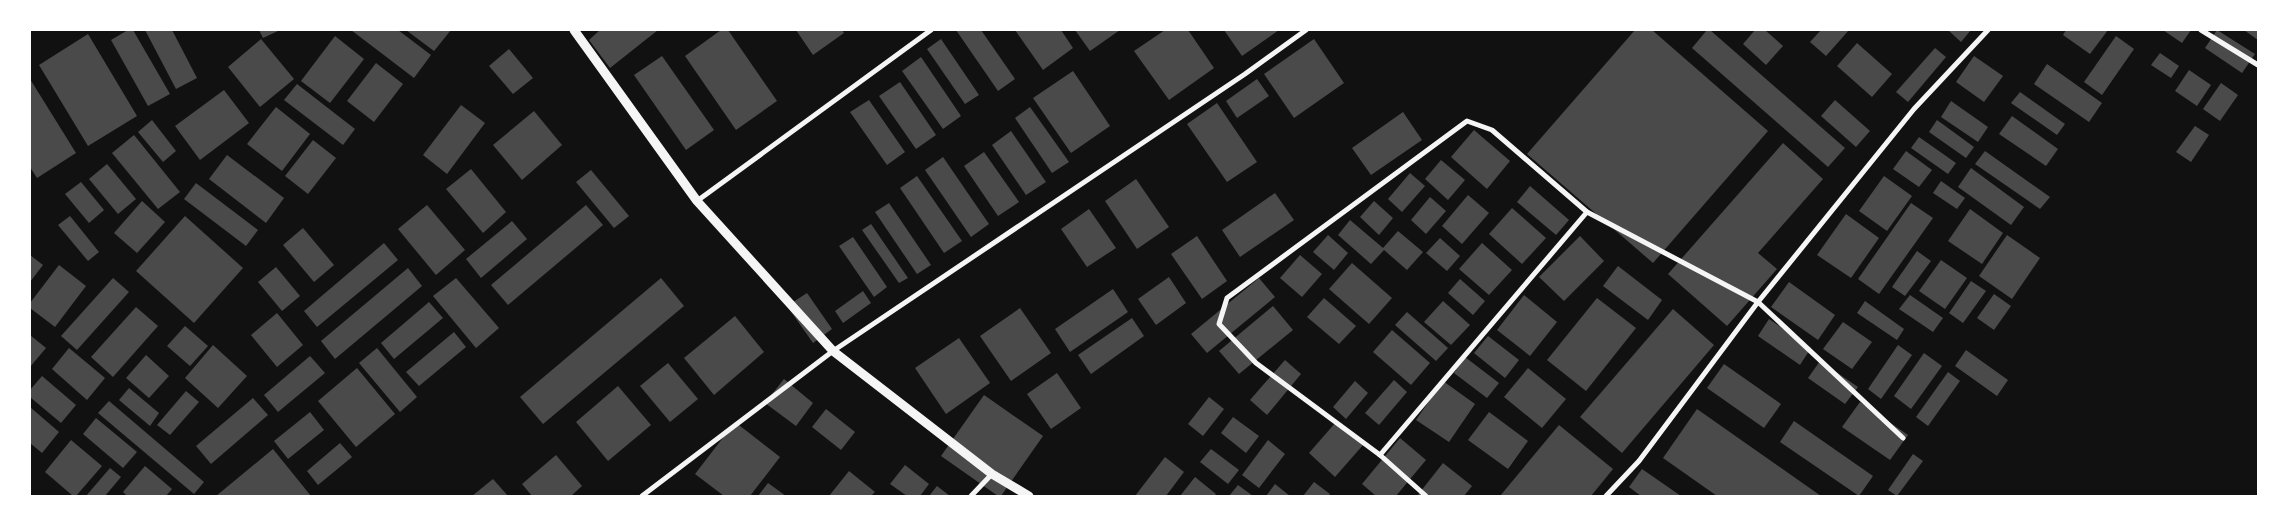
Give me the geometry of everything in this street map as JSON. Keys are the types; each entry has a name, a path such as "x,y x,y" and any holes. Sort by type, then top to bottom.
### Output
{"street":[{"path":"697,201 931,30"},
{"path":"642,496 833,351 1245,74 1306,30"},
{"path":"1606,496 1639,461 1758,302 1914,109 1988,30"},
{"path":"2201,30 2258,65"},
{"path":"577,32 697,201 833,351 992,474 1029,496"},
{"path":"1426,496 1380,455 1256,363 1220,324 1227,298 1467,121 1492,130 1588,212 1758,302 1903,438"},
{"path":"1380,455 1588,212"},
{"path":"972,496 992,474"}],"building":[{"path":"128,30 133,30 170,94 148,106 111,40"},
{"path":"145,30 172,30 197,78 176,89"},
{"path":"259,30 280,30 263,38"},
{"path":"351,30 398,30 431,55 414,78"},
{"path":"406,30 451,30 434,51"},
{"path":"600,30 658,30 610,68 589,40"},
{"path":"721,30 728,30 777,101 736,130 685,56"},
{"path":"796,30 842,30 844,33 813,55"},
{"path":"956,30 981,30 1015,79 998,91"},
{"path":"1015,30 1061,30 1073,48 1043,70"},
{"path":"1075,30 1120,30 1090,51"},
{"path":"1165,30 1188,30 1214,68 1169,100 1134,51"},
{"path":"1224,30 1279,30 1242,56"},
{"path":"1635,30 1652,30 1768,131 1653,263 1527,154"},
{"path":"1707,30 1710,30 1845,148 1828,167 1692,48"},
{"path":"1755,30 1765,30 1783,46 1766,65 1743,44"},
{"path":"1821,30 1849,30 1826,56 1810,42"},
{"path":"1948,30 1971,30 1961,42"},
{"path":"2066,30 2108,30 2090,54 2063,35"},
{"path":"2163,30 2191,30 2182,43"},
{"path":"2217,30 2255,54 2242,73 2205,48"},
{"path":"2244,30 2258,30 2258,40"},
{"path":"88,34 137,116 88,146 39,65"},
{"path":"335,36 364,59 330,103 301,81"},
{"path":"2116,36 2134,49 2102,95 2084,82"},
{"path":"261,39 294,79 260,107 228,67"},
{"path":"941,39 979,95 965,104 927,49"},
{"path":"1314,39 1344,83 1294,118 1264,74"},
{"path":"1857,43 1892,74 1872,97 1837,66"},
{"path":"1935,48 1946,57 1908,102 1896,92"},
{"path":"509,49 533,78 513,94 489,66"},
{"path":"2160,53 2179,66 2171,78 2151,65"},
{"path":"662,56 714,130 686,150 634,75"},
{"path":"1974,56 2003,76 1984,102 1956,82"},
{"path":"921,57 961,116 943,129 902,71"},
{"path":"376,63 403,84 374,122 347,101"},
{"path":"2047,64 2102,103 2089,122 2034,84"},
{"path":"2189,70 2211,85 2197,106 2175,91"},
{"path":"1073,71 1110,126 1071,153 1033,98"},
{"path":"30,79 76,153 37,178 30,167"},
{"path":"1257,79 1269,96 1237,118 1226,101"},
{"path":"900,82 936,135 916,149 879,96"},
{"path":"2221,83 2238,95 2220,121 2203,109"},
{"path":"297,84 355,129 343,145 284,100"},
{"path":"224,90 249,123 200,160 175,126"},
{"path":"2020,92 2065,124 2057,135 2011,103"},
{"path":"869,100 905,152 887,165 850,112"},
{"path":"1835,100 1870,131 1856,147 1821,116"},
{"path":"1951,101 1988,127 1978,142 1941,117"},
{"path":"1217,103 1257,162 1227,182 1187,124"},
{"path":"461,105 485,123 447,174 423,155"},
{"path":"276,107 310,134 282,171 247,144"},
{"path":"1030,107 1069,162 1052,173 1015,118"},
{"path":"534,111 562,145 522,180 493,145"},
{"path":"1403,112 1422,140 1371,175 1352,148"},
{"path":"2012,116 2058,149 2046,166 1999,134"},
{"path":"152,120 176,151 163,162 138,132"},
{"path":"1937,120 1974,147 1966,158 1929,132"},
{"path":"2195,126 2209,135 2191,162 2176,152"},
{"path":"1474,130 1510,161 1487,189 1451,157"},
{"path":"1011,131 1046,182 1026,195 992,145"},
{"path":"134,135 180,192 158,209 112,153"},
{"path":"1919,137 1956,163 1948,174 1911,148"},
{"path":"313,140 336,158 308,194 285,176"},
{"path":"1783,143 1823,179 1758,253 1777,269 1727,326 1668,274"},
{"path":"1906,151 1932,170 1919,187 1893,169"},
{"path":"1985,151 2050,197 2040,209 1975,164"},
{"path":"984,152 1019,202 998,216 964,166"},
{"path":"227,155 284,198 266,223 209,179"},
{"path":"943,157 989,224 971,237 925,170"},
{"path":"1441,160 1465,180 1448,200 1425,179"},
{"path":"107,164 136,199 118,214 89,179"},
{"path":"1971,168 2024,207 2011,225 1958,187"},
{"path":"471,169 506,212 483,233 446,189"},
{"path":"591,170 629,216 614,228 576,182"},
{"path":"1410,173 1425,186 1402,212 1388,199"},
{"path":"917,176 962,241 944,253 900,188"},
{"path":"1884,176 1912,196 1887,231 1859,211"},
{"path":"1136,179 1169,227 1137,249 1105,201"},
{"path":"1941,181 1965,198 1957,209 1933,193"},
{"path":"81,182 104,210 89,223 65,194"},
{"path":"196,183 258,230 246,246 184,199"},
{"path":"1530,186 1569,220 1556,235 1517,202"},
{"path":"1275,193 1294,220 1240,257 1222,230"},
{"path":"1468,195 1489,213 1462,244 1442,226"},
{"path":"1430,197 1446,211 1426,234 1411,220"},
{"path":"142,201 165,222 137,253 114,233"},
{"path":"1374,201 1393,218 1379,235 1360,217"},
{"path":"889,203 931,265 917,274 875,212"},
{"path":"1911,203 1933,218 1879,294 1858,279"},
{"path":"427,205 465,250 436,275 398,229"},
{"path":"586,205 603,225 508,305 491,285"},
{"path":"1512,208 1546,238 1522,264 1489,234"},
{"path":"1089,209 1116,248 1087,267 1061,229"},
{"path":"1970,209 2003,233 1982,264 1948,241"},
{"path":"1846,214 1879,238 1851,278 1817,255"},
{"path":"70,216 99,252 88,261 58,225"},
{"path":"185,216 243,268 194,323 136,271"},
{"path":"1350,220 1383,248 1398,231 1423,252 1407,270 1384,250 1371,264 1338,235"},
{"path":"512,221 527,239 481,278 466,259"},
{"path":"871,224 908,278 899,283 862,230"},
{"path":"303,228 334,265 314,282 283,245"},
{"path":"1328,235 1348,253 1334,270 1313,252"},
{"path":"2007,235 2040,258 2012,299 1979,276"},
{"path":"1197,236 1227,281 1202,299 1171,254"},
{"path":"1580,236 1604,261 1564,301 1539,277"},
{"path":"853,237 887,287 874,297 839,246"},
{"path":"1440,238 1460,256 1447,271 1426,253"},
{"path":"384,243 398,260 317,327 304,311"},
{"path":"1482,243 1512,270 1489,295 1459,269"},
{"path":"1917,251 1931,261 1905,296 1892,287"},
{"path":"30,255 43,265 30,282"},
{"path":"1300,255 1322,274 1302,297 1280,278"},
{"path":"1941,260 1967,278 1945,309 1919,291"},
{"path":"1352,263 1392,298 1369,324 1329,289"},
{"path":"59,265 86,286 55,327 30,308 30,303"},
{"path":"1618,266 1662,300 1648,320 1603,286"},
{"path":"276,267 300,296 282,311 258,282"},
{"path":"408,268 422,286 335,359 321,341"},
{"path":"1169,277 1186,303 1156,325 1138,299"},
{"path":"113,278 129,292 77,350 61,336"},
{"path":"456,278 499,328 476,348 433,296"},
{"path":"661,278 684,306 543,424 520,397"},
{"path":"1259,278 1275,297 1207,353 1191,334"},
{"path":"1460,279 1485,301 1473,315 1448,293"},
{"path":"1971,281 1986,291 1963,323 1949,313"},
{"path":"1789,282 1835,315 1818,340 1771,307"},
{"path":"1113,289 1128,312 1070,352 1055,329"},
{"path":"863,291 871,303 843,323 835,311"},
{"path":"807,293 832,329 813,343 787,306"},
{"path":"1994,294 2011,306 1994,330 1977,318"},
{"path":"1524,295 1557,322 1530,356 1497,330"},
{"path":"1910,295 1943,318 1933,332 1899,309"},
{"path":"1324,298 1356,326 1339,344 1307,317"},
{"path":"1597,298 1636,328 1586,391 1547,360"},
{"path":"1443,301 1470,325 1451,345 1424,322"},
{"path":"1865,301 1904,329 1897,340 1857,313"},
{"path":"429,302 443,318 394,359 381,343"},
{"path":"1273,306 1293,330 1239,374 1219,351"},
{"path":"136,307 158,326 113,377 91,357"},
{"path":"1020,308 1051,353 1011,381 980,336"},
{"path":"1673,309 1714,345 1622,453 1580,417"},
{"path":"1407,312 1448,348 1436,361 1395,325"},
{"path":"277,313 303,345 277,367 251,335"},
{"path":"735,316 764,352 714,395 684,358"},
{"path":"1132,318 1144,336 1091,374 1078,355"},
{"path":"1769,319 1811,348 1800,365 1758,336"},
{"path":"1843,322 1872,342 1852,369 1823,349"},
{"path":"185,326 208,346 190,366 167,346"},
{"path":"1392,330 1430,363 1411,385 1373,352"},
{"path":"454,332 466,347 419,386 406,372"},
{"path":"30,335 46,348 30,367"},
{"path":"1488,336 1519,360 1505,378 1474,353"},
{"path":"959,338 990,383 946,414 915,368"},
{"path":"213,345 247,376 218,408 185,378"},
{"path":"1898,345 1912,355 1881,399 1868,389"},
{"path":"69,348 105,378 87,400 52,369"},
{"path":"377,348 417,397 400,412 359,363"},
{"path":"1966,350 2008,380 1997,396 1955,366"},
{"path":"1924,353 1942,366 1911,409 1894,396"},
{"path":"146,355 169,376 149,398 126,378"},
{"path":"310,356 325,373 278,412 264,395"},
{"path":"1465,357 1499,383 1487,398 1454,373"},
{"path":"1285,360 1301,374 1267,415 1250,400"},
{"path":"1820,361 1858,387 1845,404 1808,378"},
{"path":"668,363 698,399 670,422 640,386"},
{"path":"1724,364 1781,404 1764,428 1707,388"},
{"path":"357,368 395,414 356,447 318,401"},
{"path":"1528,368 1566,399 1542,428 1504,397"},
{"path":"1948,372 1960,381 1928,426 1916,417"},
{"path":"1057,373 1081,408 1051,429 1027,394"},
{"path":"42,376 76,405 61,423 30,397 30,390"},
{"path":"784,379 813,403 796,426 765,403"},
{"path":"1394,380 1407,392 1379,425 1365,413"},
{"path":"1355,381 1368,393 1346,419 1333,407"},
{"path":"1443,381 1475,404 1449,442 1416,420"},
{"path":"618,386 651,425 608,461 576,422"},
{"path":"129,388 159,413 150,426 119,400"},
{"path":"186,391 199,402 170,435 157,425"},
{"path":"984,395 1043,436 1001,496 998,496 941,456"},
{"path":"1209,397 1224,409 1203,436 1188,424"},
{"path":"253,398 268,415 211,464 196,446"},
{"path":"109,401 204,482 194,494 98,413"},
{"path":"1860,402 1908,435 1890,460 1842,427"},
{"path":"30,407 59,432 42,453 30,443"},
{"path":"826,409 855,432 841,450 812,427"},
{"path":"1697,409 1821,496 1717,496 1663,458"},
{"path":"310,412 324,430 288,459 274,441"},
{"path":"1489,412 1528,441 1508,469 1468,440"},
{"path":"1233,417 1259,436 1246,453 1221,433"},
{"path":"96,418 137,452 123,468 83,434"},
{"path":"1794,421 1873,476 1859,496 1780,442"},
{"path":"735,422 780,457 750,496 724,496 695,474"},
{"path":"1336,422 1363,445 1335,477 1309,453"},
{"path":"1559,425 1613,469 1591,496 1500,496"},
{"path":"1400,438 1426,460 1396,496 1376,496 1362,484"},
{"path":"71,440 102,466 76,496 73,496 45,472"},
{"path":"1268,440 1285,454 1259,488 1242,475"},
{"path":"340,443 352,457 318,485 307,471"},
{"path":"273,449 311,496 216,496"},
{"path":"1211,449 1239,470 1228,484 1200,462"},
{"path":"1913,454 1923,461 1897,496 1888,490"},
{"path":"556,455 582,486 571,496 532,496 522,484"},
{"path":"1165,457 1184,472 1166,496 1135,496"},
{"path":"1443,463 1472,486 1464,496 1417,496"},
{"path":"905,465 929,484 920,496 907,496 890,484"},
{"path":"145,466 172,489 166,496 127,496 123,492"},
{"path":"110,468 121,477 105,496 86,496"},
{"path":"1642,469 1681,496 1641,496 1629,487"},
{"path":"849,471 875,492 871,496 829,496"},
{"path":"1195,477 1216,494 1214,496 1180,496"},
{"path":"493,479 508,496 472,496"},
{"path":"1314,482 1330,494 1328,496 1303,496"},
{"path":"768,483 786,496 758,496"},
{"path":"1275,484 1290,496 1266,496"},
{"path":"1238,485 1253,496 1229,496"},
{"path":"937,486 950,496 929,496"}]}
